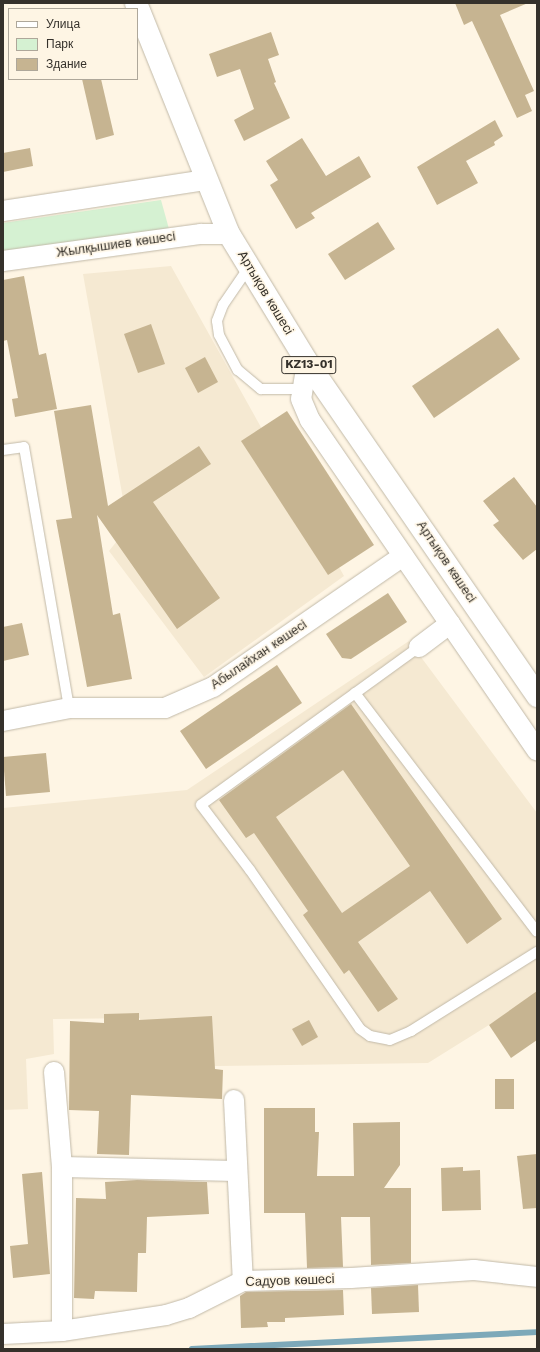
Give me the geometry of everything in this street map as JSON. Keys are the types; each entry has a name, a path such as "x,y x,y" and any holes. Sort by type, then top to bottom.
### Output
{"highway":[{"name":"Артықов көшесі","path":"138,8 205,180 229,234 306,362 537,696"}],"street":[{"path":"3,211 205,180"},
{"name":"Жылқышиев көшесі","path":"3,261 201,234 229,234"},
{"path":"306,362 301,389 301,399 310,420 537,750"},
{"name":"Абылайхан көшесі","path":"3,721 69,708 164,708 213,687 403,556"},
{"path":"419,647 450,624"},
{"path":"54,1072 62,1167 62,1331"},
{"path":"234,1100 236,1171 243,1281"},
{"path":"62,1167 236,1171"},
{"name":"Садуов көшесі","path":"3,1334 62,1331 166,1315 189,1308 243,1281 343,1279 474,1270 537,1277"}],"lane":[{"path":"249,267 223,305 217,321 219,335 238,370 261,389 301,389"},
{"path":"3,450 24,447 69,708"},
{"path":"419,647 201,805 250,870 360,1029 370,1036 390,1040 412,1031 537,952"},
{"path":"355,693 537,932"}],"shaded area":[{"path":"171,266 344,576 204,677 109,551 128,527 83,274"},
{"path":"409,641 537,813 537,995 428,1063 139,1067 140,1018 53,1019 54,1054 26,1059 28,1109 3,1110 3,808 187,790"}],"green space":[{"path":"161,200 169,229 3,253 3,223"}],"building":[{"path":"455,3 528,3 500,15 534,91 525,95 532,111 517,118 472,21 464,25"},
{"path":"271,32 279,55 268,59 276,82 274,83 290,118 244,141 234,120 254,109 240,69 217,77 209,54"},
{"path":"82,80 101,80 114,135 96,140"},
{"path":"495,120 503,136 494,142 495,145 466,161 478,183 437,205 417,167"},
{"path":"302,138 326,176 359,156 371,177 311,213 315,218 296,229 270,185 278,180 266,161"},
{"path":"30,148 33,166 3,172 3,153"},
{"path":"378,222 395,249 345,280 328,254"},
{"path":"24,276 39,355 46,353 57,409 15,417 12,399 18,398 7,340 3,341 3,280"},
{"path":"151,324 165,364 138,373 124,334"},
{"path":"498,328 520,359 434,418 412,386"},
{"path":"205,357 218,382 198,393 185,368"},
{"path":"91,405 108,506 199,446 211,464 153,502 220,598 177,629 97,515 113,615 120,613 132,679 87,687 56,520 72,518 54,411"},
{"path":"287,411 374,545 328,575 241,441"},
{"path":"514,477 537,507 537,549 523,560 493,525 499,521 483,501"},
{"path":"388,593 407,622 351,659 342,658 326,634"},
{"path":"22,623 29,655 3,661 3,627"},
{"path":"277,665 302,703 206,769 180,731"},
{"path":"351,704 502,919 467,944 430,891 358,942 398,999 378,1012 349,970 344,974 303,915 308,911 254,833 246,838 219,800","holes":["343,770 410,866 342,913 276,817"]},
{"path":"46,753 50,792 6,796 3,757"},
{"path":"537,991 537,1040 511,1058 489,1025"},
{"path":"139,1013 139,1020 212,1016 215,1069 223,1070 222,1099 131,1095 129,1155 97,1154 99,1111 69,1110 70,1021 104,1023 104,1014"},
{"path":"309,1020 318,1037 302,1046 292,1029"},
{"path":"495,1079 514,1079 514,1109 495,1109"},
{"path":"264,1108 315,1108 315,1132 319,1132 317,1176 354,1176 353,1123 400,1122 400,1165 384,1188 411,1188 411,1263 371,1265 370,1217 341,1217 343,1267 307,1268 305,1213 264,1213"},
{"path":"537,1154 537,1208 523,1209 517,1156"},
{"path":"463,1167 463,1171 480,1170 481,1210 442,1211 441,1168"},
{"path":"42,1172 50,1274 13,1278 10,1246 28,1244 22,1174"},
{"path":"137,1180 207,1182 209,1214 147,1217 146,1253 138,1253 137,1292 95,1291 94,1299 74,1298 76,1198 106,1199 105,1182"},
{"path":"418,1285 419,1312 372,1314 371,1288"},
{"path":"343,1290 344,1315 285,1318 285,1322 267,1322 268,1327 241,1328 240,1296 246,1292"}],"waterway":[{"path":"192,1349 537,1332"}]}
